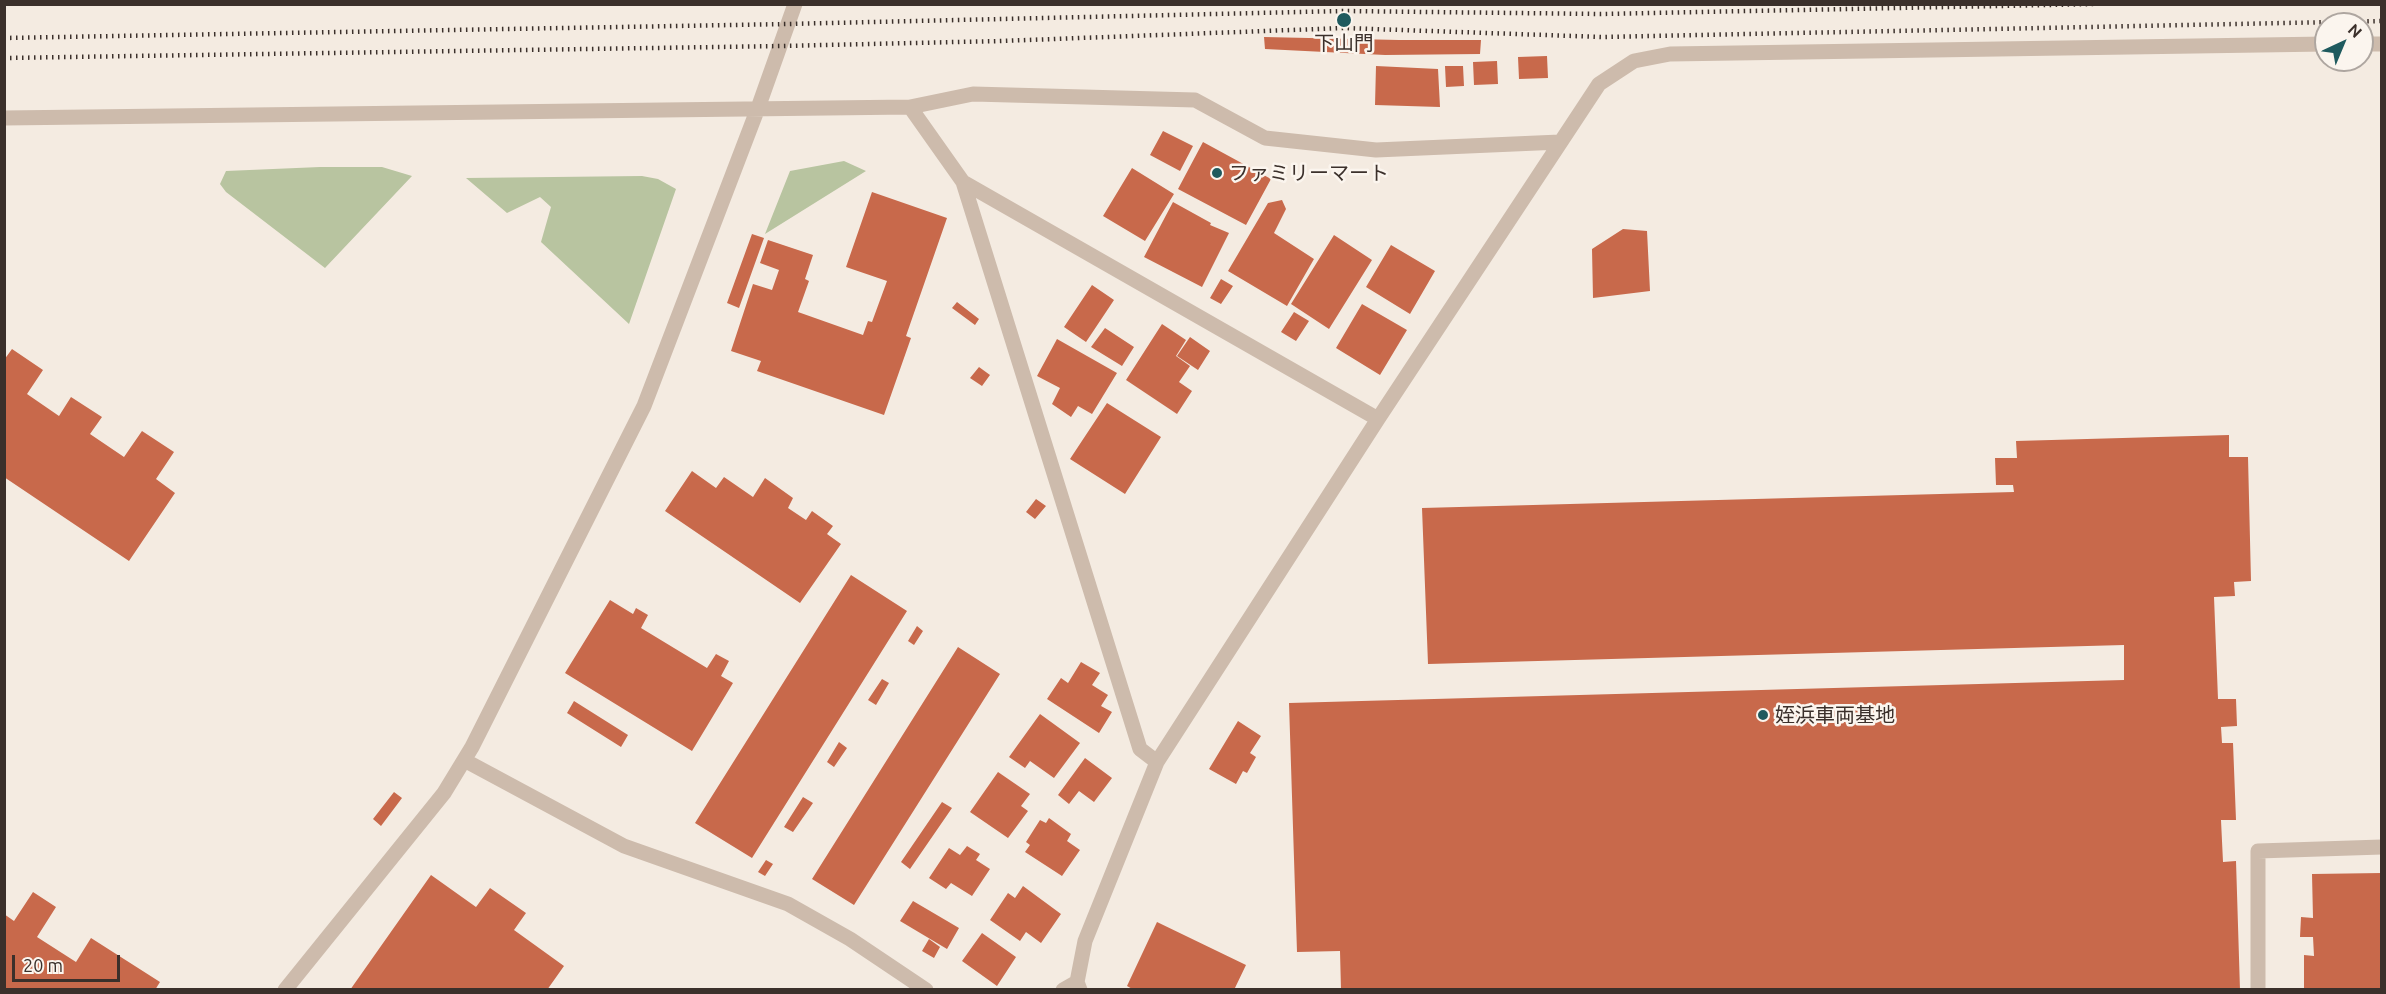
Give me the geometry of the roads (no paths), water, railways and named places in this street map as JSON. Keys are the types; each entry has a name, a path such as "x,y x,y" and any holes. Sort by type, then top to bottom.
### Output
{"street":[{"path":"285,990 444,793 464,760 644,406 758,108 795,4"},
{"path":"1063,990 1078,986 1085,941 1157,762 1378,419 1599,84 1634,61 1670,54 2314,44"},
{"path":"4,118 910,107 973,94 1195,100 1265,138 1376,150 1560,142"},
{"path":"910,107 963,182 1140,749 1157,762"},
{"path":"963,182 1378,419"},
{"path":"464,760 624,846 788,904 850,939 926,990"},
{"path":"2258,990 2258,851 2382,847"}],"railway":[{"path":"4,38 1343,11 1601,14 2097,4"},
{"path":"4,58 781,46 1001,41 1344,28 1602,37 2382,21"}],"place":[{"name":"下山門","path":"1344,20"},
{"name":"ファミリーマート","path":"1217,173"},
{"name":"姪浜車両基地","path":"1763,715"}]}
